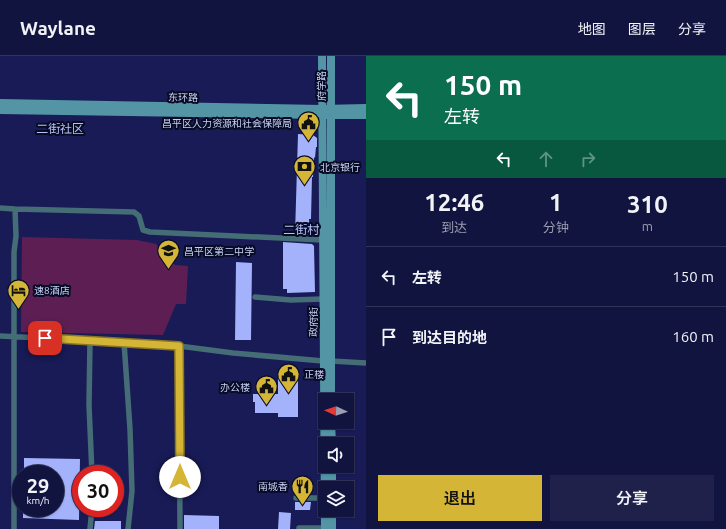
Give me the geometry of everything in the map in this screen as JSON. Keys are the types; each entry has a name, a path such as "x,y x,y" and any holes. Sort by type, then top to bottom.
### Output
{"main road":[{"name":"府学路","path":"322,56 327,112"},
{"name":"府学路","path":"327,112 331,56"},
{"name":"东环路","path":"0,103 327,112 366,115"},
{"name":"东环路","path":"0,110 327,112 366,108"},
{"name":"政府街","path":"327,112 323,299 330,393"},
{"name":"政府街","path":"324,481 327,361 327,112"},
{"name":"政府街","path":"326,517 327,529"},
{"path":"327,529 330,517"}],"street":[{"path":"0,208 134,212 139,216 143,230 150,232 324,240"},
{"path":"14,529 15,209"},
{"path":"255,297 291,300 323,299"},
{"path":"0,336 179,346 232,353 366,363"},
{"path":"90,341 89,405 92,465"},
{"path":"124,342 132,484 128,529"},
{"path":"179,346 180,529"},
{"path":"296,498 318,498"},
{"path":"90,529 91,517"},
{"path":"299,528 327,529"}],"shaded area":[{"path":"22,237 137,240 156,244 175,265 188,266 186,304 176,304 163,335 21,332"}],"building":[{"path":"298,134 313,135 317,138 312,177 311,219 309,219 310,235 295,234"},
{"path":"283,242 312,244 314,246 315,292 287,293 287,289 283,289"},
{"path":"236,262 252,263 251,340 235,340"},
{"name":"正楼","path":"298,371 298,417 278,417 278,413 255,413 253,394 278,394 278,372"},
{"path":"24,458 80,459 80,465 72,465 72,517 79,517 79,520 23,518 64,517 64,465 24,465"},
{"name":"南城香","path":"295,502 311,502 310,510 295,510"},
{"path":"279,512 291,513 290,529 278,529"},
{"path":"184,515 219,516 219,529 184,529"},
{"path":"95,521 121,521 121,529 94,529"}],"place":[{"name":"昌平区人力资源和社会保障局","path":"308,142"},
{"name":"北京银行","path":"304,186"},
{"name":"昌平区第二中学","path":"168,270"},
{"name":"速8酒店","path":"19,310"},
{"name":"正楼","path":"288,394"},
{"name":"办公楼","path":"266,406"},
{"name":"南城香","path":"303,506"}],"district":[{"name":"二街社区","path":"60,129"},
{"name":"二街村","path":"301,230"}],"route":[{"path":"45,338 179,346 180,477"}]}
